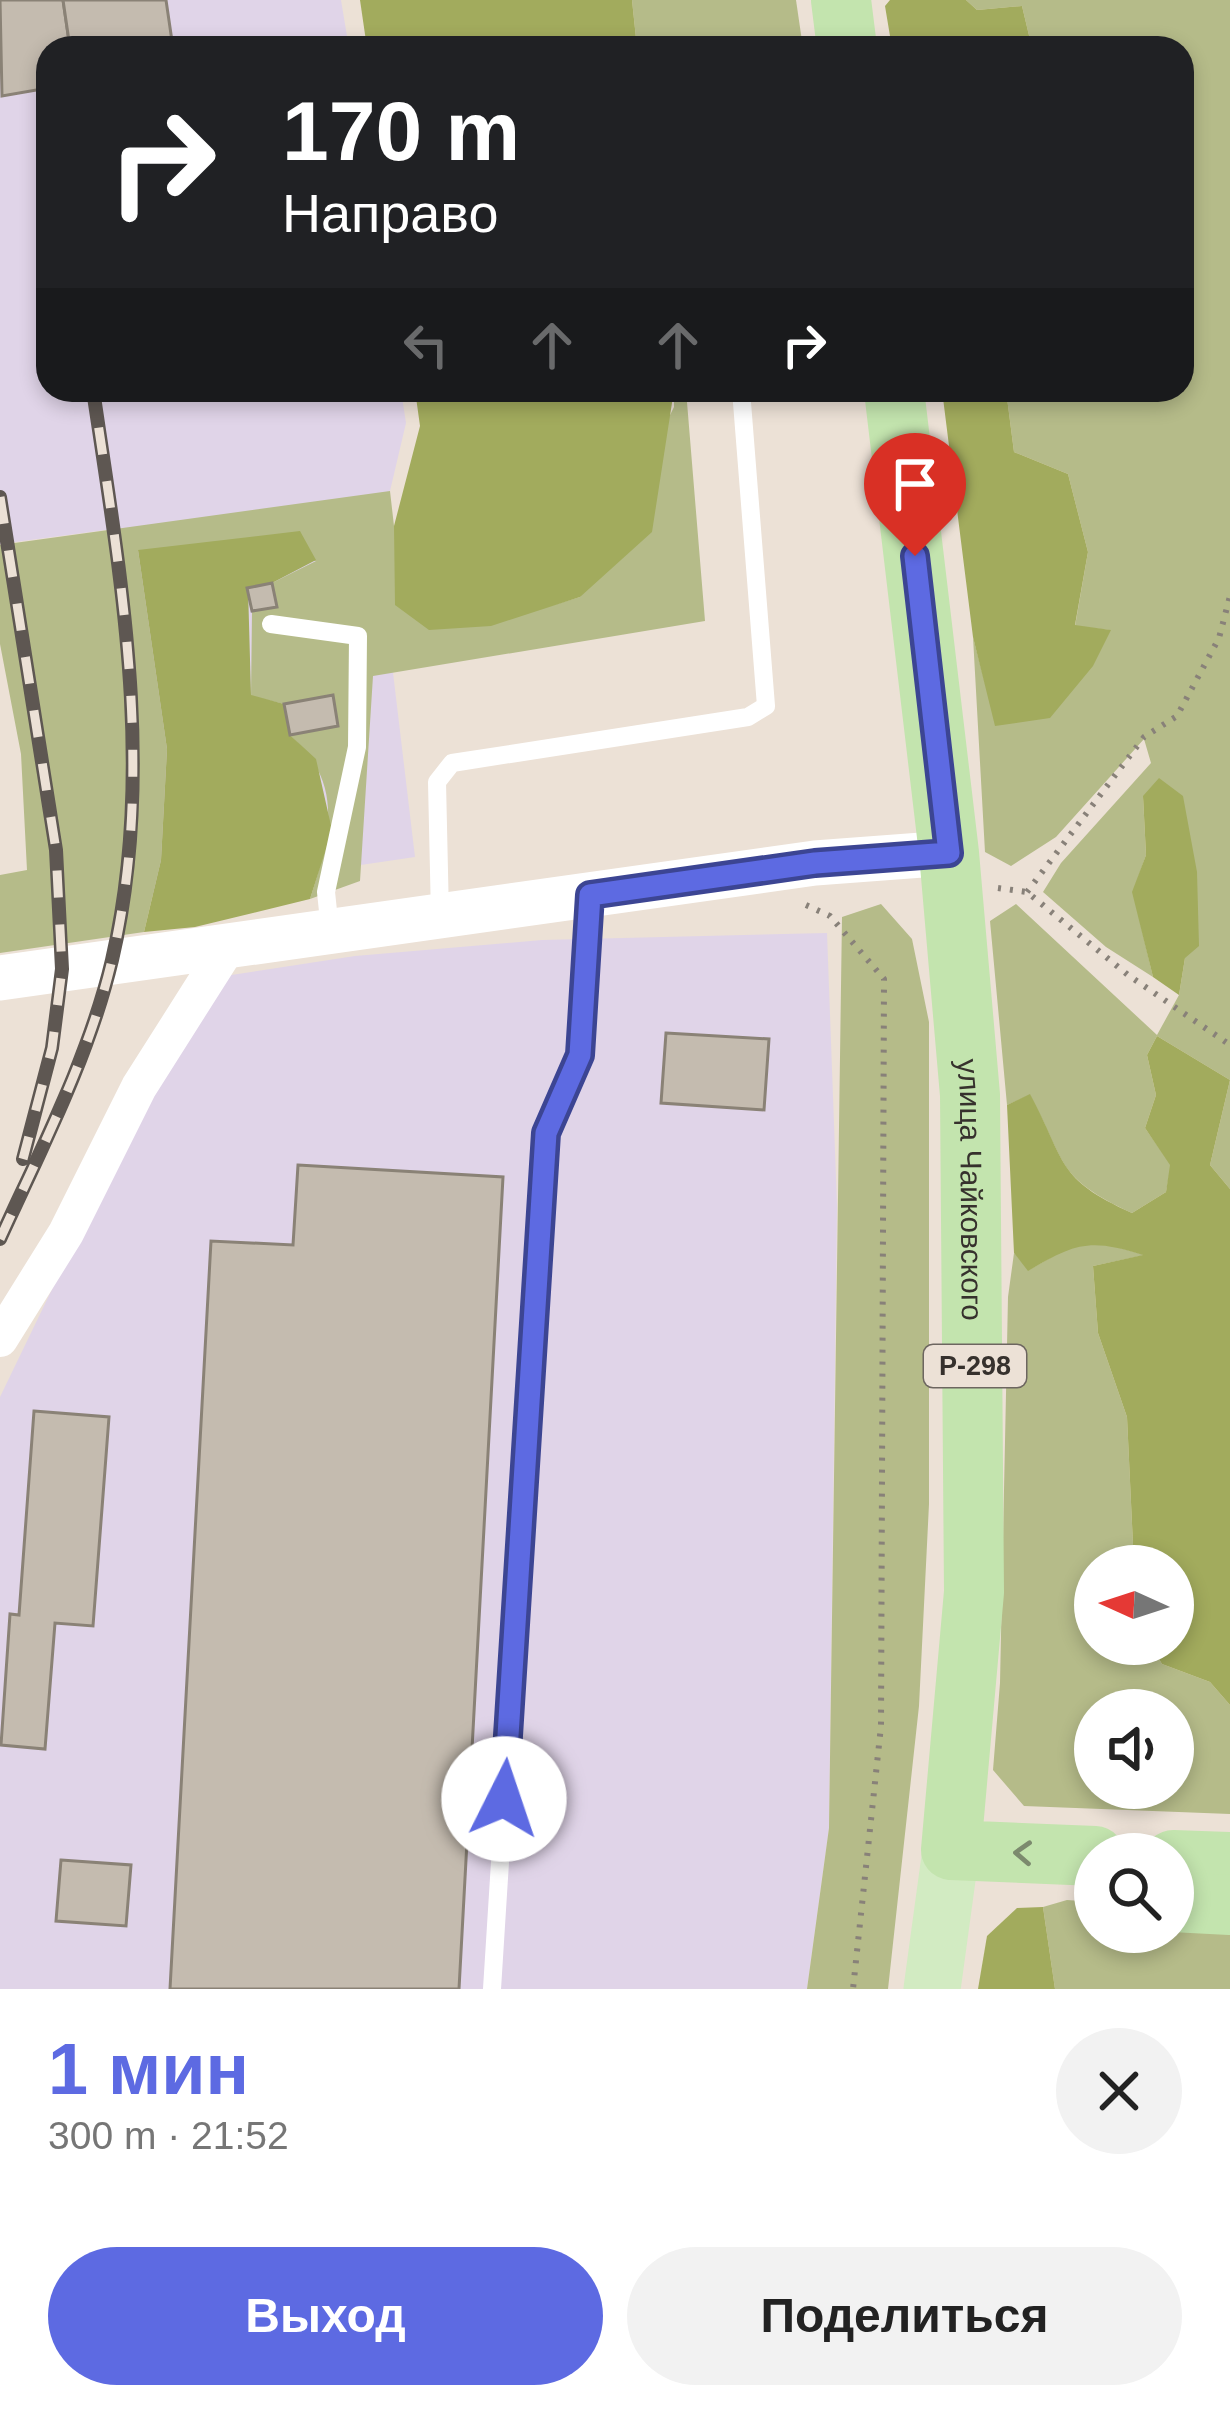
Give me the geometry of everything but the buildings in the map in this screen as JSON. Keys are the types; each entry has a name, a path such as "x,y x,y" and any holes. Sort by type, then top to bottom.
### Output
{"highway":[{"path":"841,0 846,36"},
{"name":"улица Чайковского","path":"895,402 949,853 970,1095 974,1592 948,1870"},
{"path":"948,1870 1074,1858"},
{"path":"1194,1861 1230,1862"},
{"path":"948,1870 1074,1894"},
{"path":"1194,1903 1230,1905"}],"main road":[{"name":"улица Чайковского","path":"932,1989 948,1870"}],"street":[{"path":"0,978 815,863 949,853"},
{"path":"0,1339 66,1233 139,1087 229,945"}],"lane":[{"path":"440,916 437,782 452,763 748,717 766,706 742,402"},
{"path":"271,624 358,636 357,747 326,892 330,931"},
{"path":"492,1989 546,1133 580,1055 590,895"}],"path":[{"path":"1230,596 1219,638 1177,716 1144,737 1027,892 1128,975 1230,1045"},
{"path":"792,904 830,916 884,979 880,1726 853,1989"}],"shaded area":[{"path":"0,0 341,0 347,36 36,36 36,402 403,402 406,423 390,491 374,513 415,857 137,898 113,529 0,544"},
{"path":"827,933 837,1206 829,1828 807,1989 0,1989 0,1397 142,1103 218,977 355,956 542,940"}],"green space":[{"path":"360,0 632,0 636,36 365,36"},
{"path":"632,0 796,0 801,36 636,36"},
{"path":"890,0 966,0 977,10 1022,6 1029,36 890,36 885,6"},
{"path":"966,0 1230,0 1230,1080 1157,1036 1147,1055 1156,1095 1145,1128 1171,1165 1166,1192 1132,1213 1076,1178 1058,1153 1030,1095 1007,1105 990,921 1016,904 1157,1035 1179,995 1185,958 1143,796 1146,855 1133,892 1153,977 1106,947 1043,892 1061,863 1151,763 1144,739 1056,837 1011,866 985,852 973,637 996,725 1109,630 1075,626 1088,552 1068,474 1014,452 1008,402 1194,402 1194,36 1029,36 1022,6 977,10"},
{"path":"417,402 672,402 652,532 580,597 491,626 429,630 395,605 394,526 420,426"},
{"path":"674,402 687,402 705,621 373,676 360,881 310,899 327,832 326,792 319,772 290,735 338,726 333,696 284,704 251,696 252,611 276,607 272,583 316,561 138,550 167,749 161,860 144,932 0,953 0,875 27,870 21,754 0,644 0,545 390,491 394,526 537,610 580,597"},
{"path":"944,402 1008,402 1014,452 1068,474 1088,552 1075,625 1111,630 1093,666 1050,718 995,726 973,637"},
{"path":"300,531 316,560 272,583 248,588 251,695 284,704 290,735 316,759 332,830 310,899 195,927 144,932 161,860 167,749 138,550"},
{"path":"1159,778 1183,796 1197,872 1199,946 1185,958 1179,995 1153,977 1132,892 1146,855 1143,796"},
{"path":"881,904 912,939 929,1022 929,1504 919,1706 888,1989 807,1989 829,1828 842,917"},
{"path":"1157,1036 1230,1080 1210,1165 1230,1189 1230,1705 1210,1682 1165,1665 1194,1665 1194,1545 1133,1545 1127,1417 1098,1333 1093,1266 1143,1255 1109,1246 1083,1246 1028,1271 1014,1253 1007,1105 1030,1094 1066,1166 1089,1189 1132,1213 1166,1192 1170,1165 1145,1128 1156,1095 1147,1055"},
{"path":"1230,1080 1230,1189 1210,1165"},
{"path":"1096,1241 1145,1255 1093,1266 1098,1333 1127,1417 1133,1545 1074,1545 1074,1665 1165,1665 1210,1682 1230,1705 1230,1814 1101,1809 1194,1809 1194,1689 1074,1689 1074,1808 1024,1806 993,1770 1000,1683 1008,1297 1014,1253 1029,1270 1064,1250"},
{"path":"1074,1900 1074,1953 1194,1953 1194,1925 1230,1912 1230,1989 1055,1989 1043,1907"},
{"path":"1043,1907 1055,1989 978,1989 987,1936 1017,1908"}],"railway":[{"path":"0,1239 91,1032 112,960 125,889 132,818 130,675 95,402"},
{"path":"0,497 56,850 62,969 52,1048 23,1159"}],"route":[{"path":"504,1799 546,1133 580,1055 590,895 815,863 949,853 915,556"}]}
